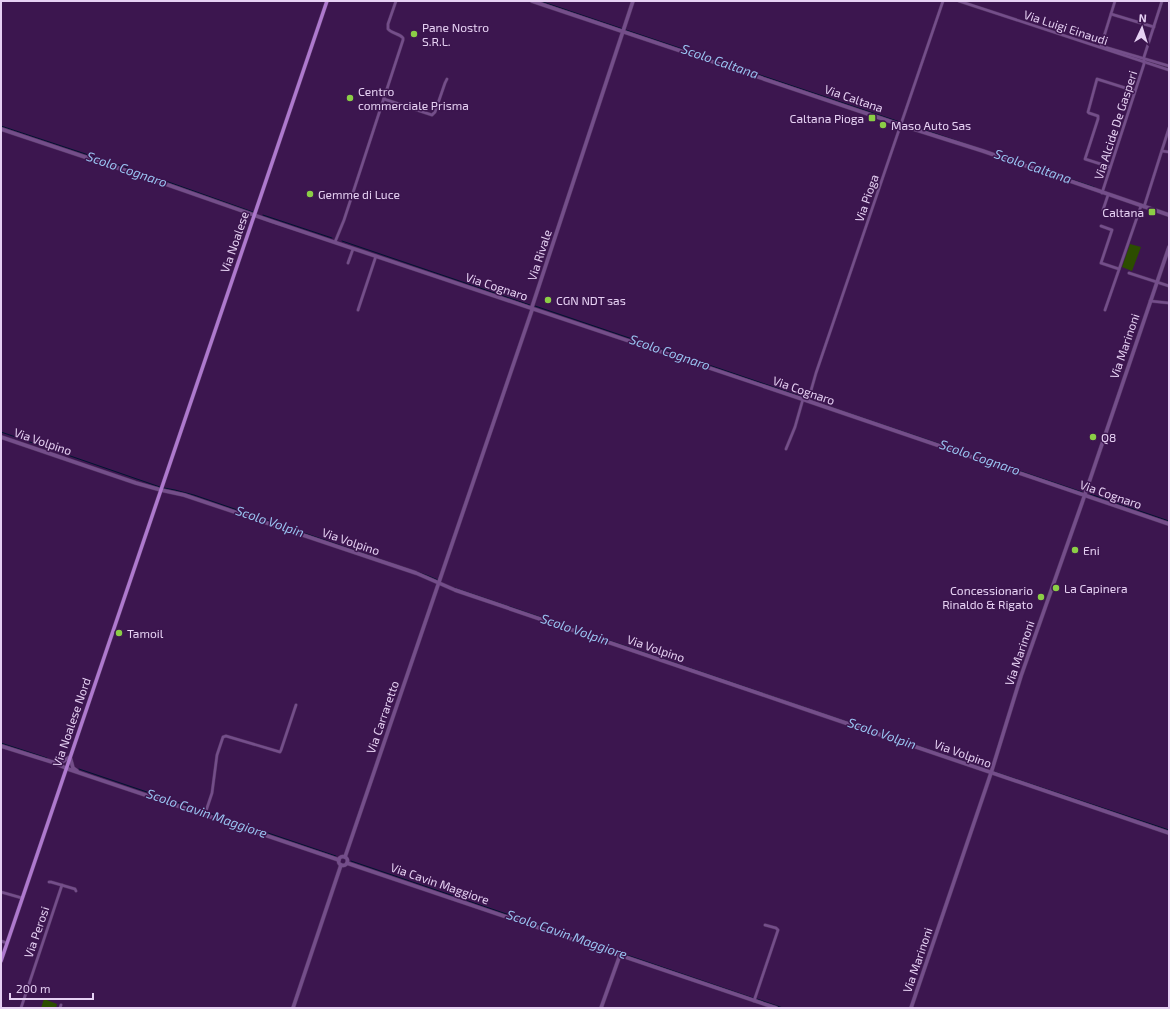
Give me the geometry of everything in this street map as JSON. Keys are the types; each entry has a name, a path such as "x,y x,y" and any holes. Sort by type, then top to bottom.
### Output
{"main road":[{"name":"Via Noalese","path":"161,490 327,1"},
{"name":"Via Noalese Nord","path":"1,961 161,490"}],"street":[{"path":"335,242 344,220 403,40 402,36 391,32 388,29 388,24 396,1"},
{"name":"Via Caltana","path":"532,1 624,29 901,125 983,151 1169,215"},
{"name":"Via Rivale","path":"439,581 634,1"},
{"name":"Via Pioga","path":"808,401 816,373 943,1"},
{"name":"Via Luigi Einaudi","path":"959,1 1169,70"},
{"path":"1101,47 1115,1"},
{"name":"Via Alcide De Gasperi","path":"1102,193 1144,62 1161,1"},
{"path":"1111,14 1154,27"},
{"name":"Via Luigi Einaudi","path":"1101,47 1169,66"},
{"path":"1110,167 1085,159 1098,117 1088,112 1097,79 1099,78 1135,90"},
{"path":"384,99 432,115 435,112 447,79"},
{"path":"1105,310 1169,128"},
{"name":"Via Cognaro","path":"1,129 1169,524"},
{"path":"1162,151 1169,152"},
{"path":"1103,210 1108,195"},
{"path":"1101,226 1112,230 1101,264 1119,269"},
{"name":"Via Marinoni","path":"911,1008 991,773 1021,676 1085,495 1169,247"},
{"path":"348,263 353,248"},
{"path":"358,310 376,256"},
{"path":"1129,273 1169,286"},
{"path":"1150,301 1169,303"},
{"path":"786,449 803,400"},
{"name":"Via Volpino","path":"1,437 161,490 203,501 416,573 439,581 455,590 1169,833"},
{"name":"Via Carraretto","path":"345,857 439,581"},
{"path":"205,812 212,793 217,755 223,737 226,736 280,752 296,705"},
{"path":"1,746 205,812 339,860 341,865 293,1008"},
{"path":"52,762 62,762 70,758 73,768"},
{"path":"62,762 67,768"},
{"path":"67,768 73,768 79,772"},
{"path":"339,860 341,857 345,857 348,862 345,865 341,865"},
{"name":"Via Cavin Maggiore","path":"348,862 620,955 755,999 776,1008"},
{"path":"49,882 75,889 76,891"},
{"name":"Via Perosi","path":"21,1008 62,885"},
{"path":"1,892 22,898"},
{"path":"755,999 778,930 765,925"},
{"path":"1,941 7,943"},
{"path":"601,1008 620,955"}],"green space":[{"path":"1130,244 1141,247 1132,271 1122,267"},
{"path":"44,999 57,1004 56,1008 41,1008"}],"waterway":[{"name":"Scolo Caltana","path":"540,1 623,29"},
{"name":"Scolo Caltana","path":"626,30 900,122"},
{"name":"Scolo Caltana","path":"904,123 1094,187"},
{"name":"Scolo Cognaro","path":"1,126 143,173 253,212"},
{"name":"Scolo Cognaro","path":"263,215 332,238"},
{"name":"Scolo Cognaro","path":"342,241 530,305"},
{"name":"Scolo Cognaro","path":"535,306 806,398"},
{"name":"Scolo Cognaro","path":"810,400 1082,492"},
{"name":"Scolo Volpin","path":"1,432 160,487"},
{"name":"Scolo Volpin","path":"164,488 194,495 438,580"},
{"name":"Scolo Cognaro","path":"1090,494 1169,521"},
{"name":"Scolo Volpin","path":"455,588 986,769"},
{"name":"Scolo Cavin Maggiore","path":"1,743 47,758"},
{"name":"Scolo Cavin Maggiore","path":"79,769 336,856"},
{"name":"Scolo Volpin","path":"995,772 1169,830"},
{"name":"Scolo Cavin Maggiore","path":"351,861 753,998"},
{"name":"Scolo Cavin Maggiore","path":"757,999 783,1008"}],"place":[{"name":"Pane Nostro S.R.L.","path":"414,34"},
{"name":"Centro commerciale Prisma","path":"350,98"},
{"name":"Caltana Pioga","path":"872,118"},
{"name":"Maso Auto Sas","path":"883,125"},
{"name":"Gemme di Luce","path":"310,194"},
{"name":"Caltana","path":"1152,212"},
{"name":"CGN NDT sas","path":"548,300"},
{"name":"Q8","path":"1093,437"},
{"name":"Eni","path":"1075,550"},
{"name":"La Capinera","path":"1056,588"},
{"name":"Concessionario Rinaldo & Rigato","path":"1041,597"},
{"name":"Tamoil","path":"119,633"}]}
